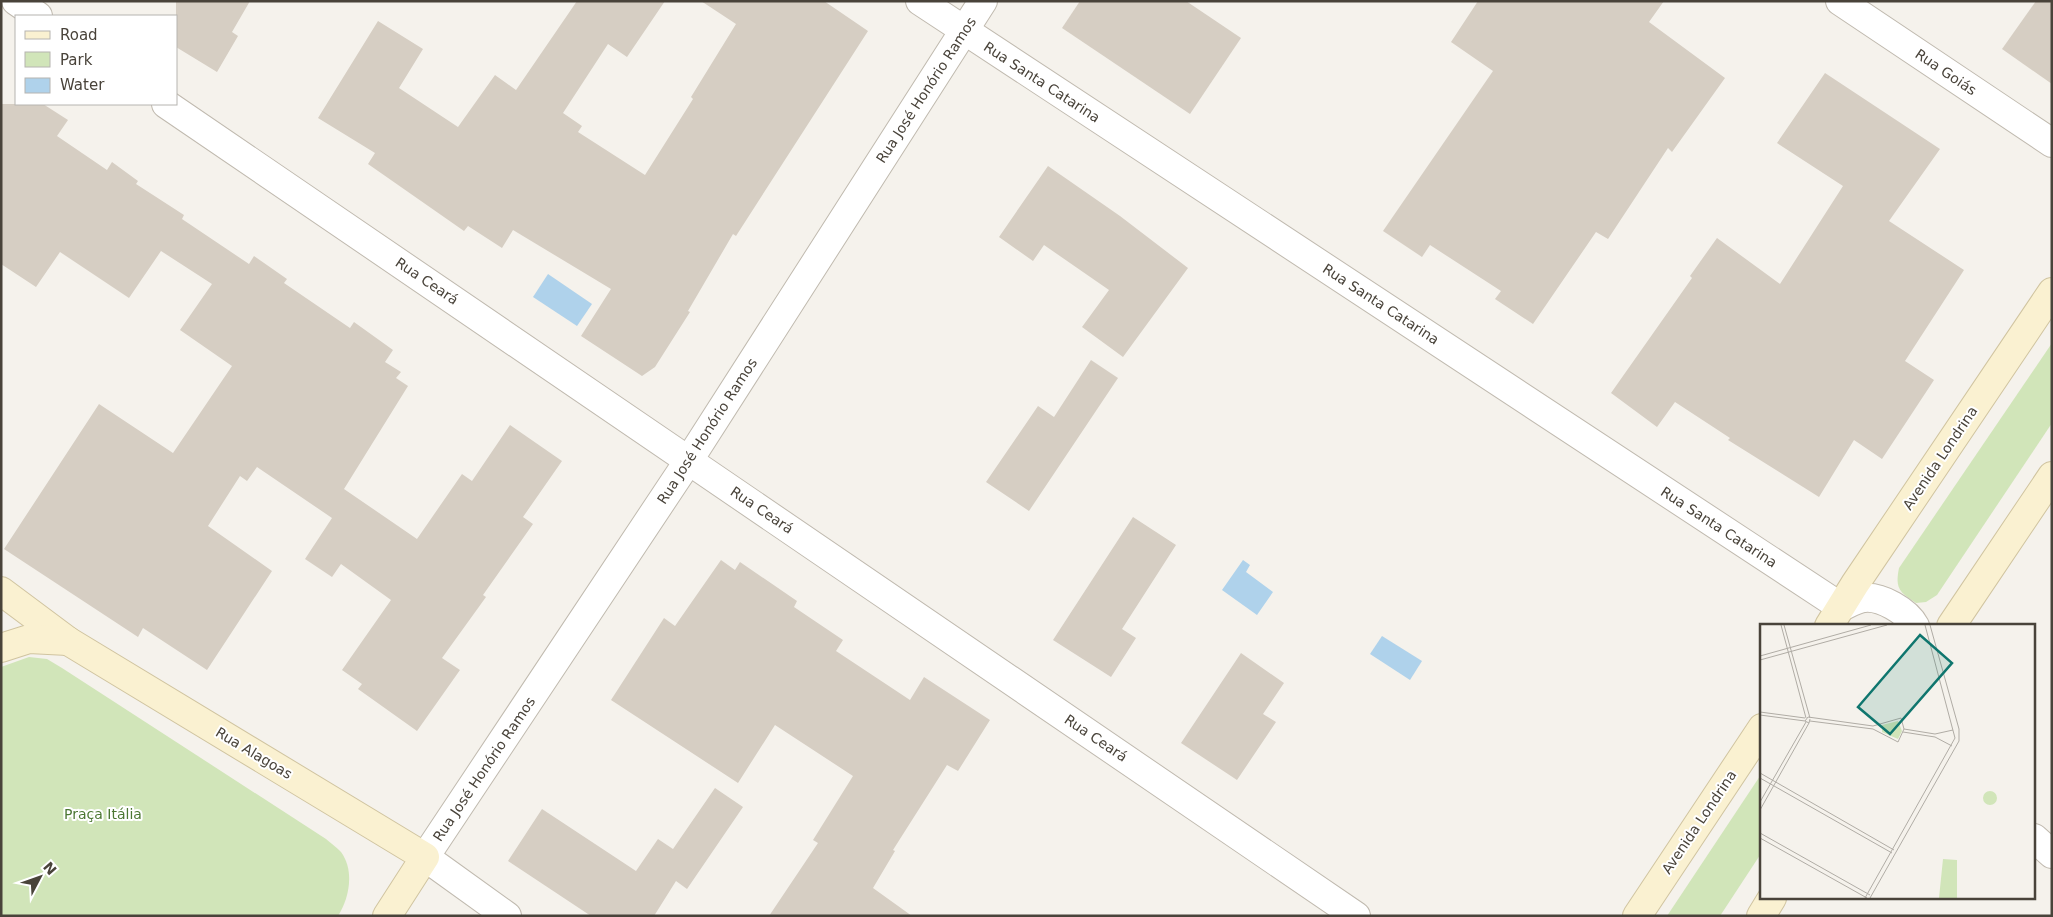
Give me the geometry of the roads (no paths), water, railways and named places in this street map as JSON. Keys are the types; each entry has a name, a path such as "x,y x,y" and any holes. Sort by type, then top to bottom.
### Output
{"main road":[{"name":"Avenida Londrina","path":"1838,620 2052,292"},
{"path":"1952,624 2052,476"},
{"name":"Rua Alagoas","path":"1,591 68,641 426,857"},
{"path":"1,648 29,639 68,641"},
{"name":"Avenida Londrina","path":"1637,916 1760,731"},
{"path":"387,916 426,857"},
{"path":"1761,916 1771,900"}],"street":[{"path":"16,1 37,15"},
{"name":"Rua Santa Catarina","path":"920,1 1838,620"},
{"name":"Rua José Honório Ramos","path":"426,857 689,460 983,1"},
{"name":"Rua Goiás","path":"1840,1 2052,143"},
{"name":"Rua Ceará","path":"167,105 1356,916"},
{"path":"1838,620 1865,598 1888,603 1912,619 1914,624"},
{"path":"2036,840 2052,854"},
{"name":"Rua Alagoas","path":"426,857 507,916"}],"water":[{"path":"548,274 592,304 577,326 533,297"},
{"path":"1243,560 1250,565 1246,572 1273,592 1257,615 1222,590"},
{"path":"1382,636 1422,661 1410,680 1370,654"}],"park label":[{"name":"Praça Itália","path":"103,814"}]}
